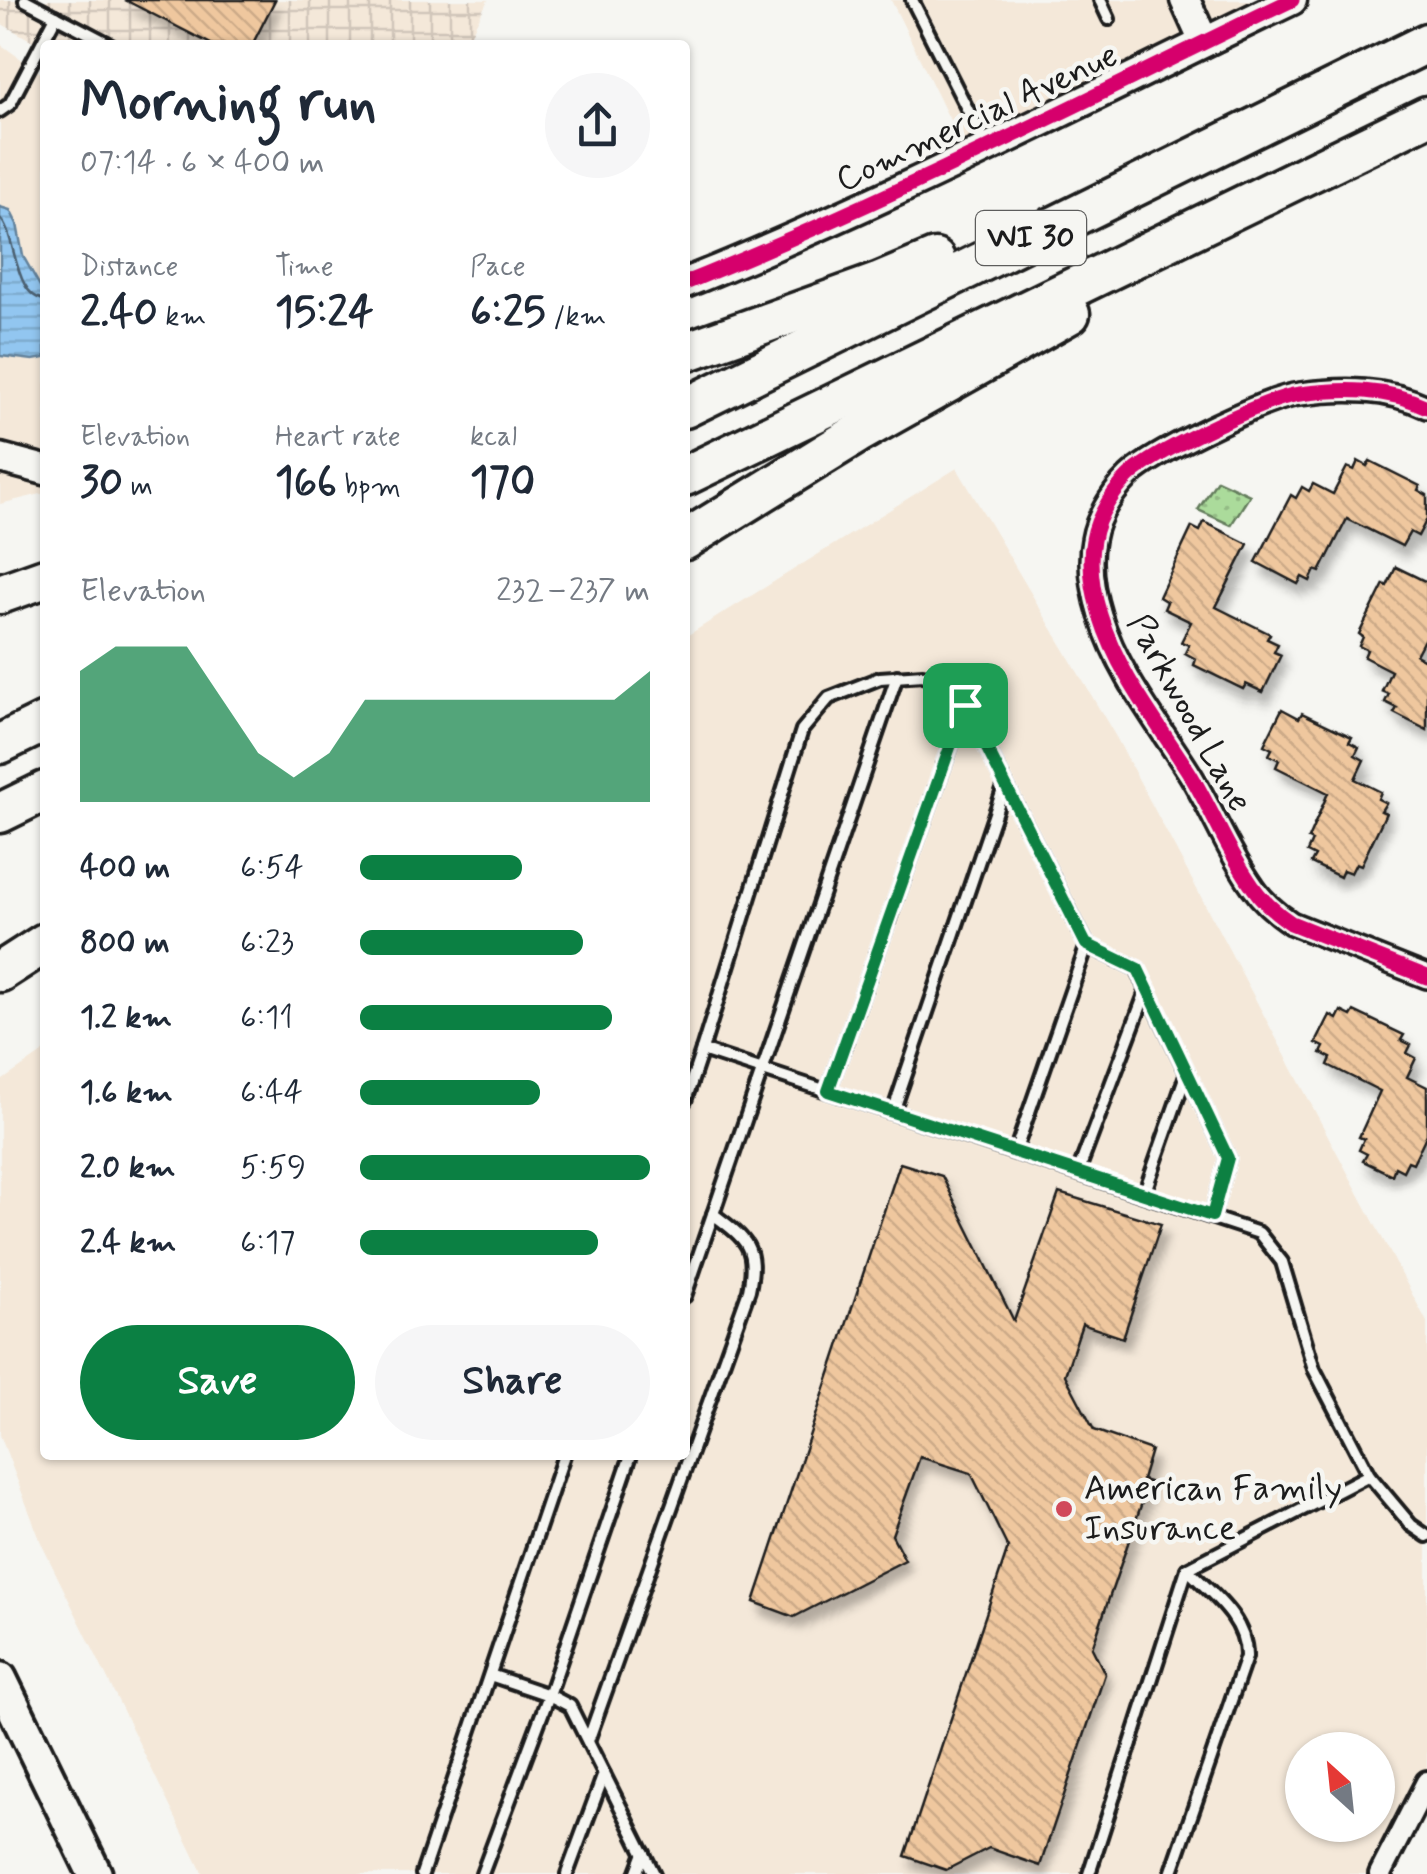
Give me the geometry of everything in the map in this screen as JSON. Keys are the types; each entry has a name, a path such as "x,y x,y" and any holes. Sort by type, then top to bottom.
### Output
{"highway":[{"name":"WI 30","path":"690,406 1427,44"},
{"path":"690,350 895,276 1378,68"},
{"name":"WI 30","path":"690,474 1427,116"},
{"path":"690,537 874,424 1208,240 1331,162"},
{"path":"0,592 40,579"},
{"path":"0,744 40,724"},
{"path":"0,813 40,793"},
{"path":"0,972 40,946"}],"main road":[{"path":"0,1679 94,1874"}],"street":[{"path":"1185,0 1204,42"},
{"name":"Commercial Avenue","path":"690,281 772,248 987,148 1292,0"},
{"name":"Parkwood Lane","path":"1427,407 1391,394 1363,390 1274,399 1133,472 1102,513 1093,538 1090,564 1100,615 1110,641 1136,692 1192,777 1252,886 1272,910 1292,923 1427,977"},
{"path":"0,458 40,469"},
{"path":"1380,1874 1427,1782"}],"lane":[{"path":"25,0 102,40"},
{"path":"912,0 987,148"},
{"path":"1100,0 1109,19"},
{"path":"43,40 56,16"},
{"path":"5,108 40,45"},
{"path":"0,92 5,108"},
{"path":"690,1086 802,730 829,698 880,678 923,674 965,705 1086,944 1138,969 1228,1158 1212,1216"},
{"path":"690,1281 897,676"},
{"path":"828,1091 965,705"},
{"path":"893,1112 1005,784"},
{"path":"1016,1152 1086,944"},
{"path":"1078,1172 1147,989"},
{"path":"702,1050 1258,1233 1282,1262 1314,1369 1369,1475 1411,1525 1427,1536"},
{"path":"1144,1194 1187,1072"},
{"path":"690,1456 754,1266 748,1246 713,1214"},
{"path":"422,1874 562,1460"},
{"path":"482,1874 550,1695 629,1460"},
{"path":"588,1742 688,1460"},
{"path":"1089,1874 1187,1569 1369,1475"},
{"path":"1171,1874 1246,1657 1247,1639 1236,1619 1187,1569"},
{"path":"490,1675 550,1695 570,1706 654,1874"},
{"path":"567,1874 604,1774"},
{"path":"636,1874 644,1854"}],"shaded area":[{"path":"0,0 488,0 468,40 40,40 40,45 0,23"},
{"path":"891,0 1292,0 968,157"},
{"path":"0,44 40,72 40,494 0,504"},
{"path":"957,468 1116,737 1427,1322 1427,1782 1380,1874 203,1874 42,1545 0,1435 0,1082 40,1054 40,1460 690,1460 690,634"}],"green space":[{"path":"1217,480 1250,495 1231,525 1198,510"}],"water":[{"path":"0,207 10,210 23,256 40,286 40,359 0,356"}],"building":[{"path":"125,0 275,0 255,40 203,40"},
{"path":"1358,461 1367,466 1370,461 1420,486 1418,490 1427,495 1427,519 1418,536 1410,532 1402,546 1347,519 1320,572 1315,570 1310,581 1302,577 1298,584 1256,562 1291,495 1296,498 1302,487 1309,491 1313,484 1333,494 1347,467 1354,470"},
{"path":"1204,522 1248,544 1216,607 1270,634 1267,639 1278,644 1274,652 1281,655 1263,692 1246,684 1243,689 1194,665 1196,659 1185,653 1189,645 1181,642 1191,622 1164,609 1167,602 1159,597 1192,527 1200,531"},
{"path":"1396,567 1427,582 1427,634 1416,655 1427,661 1427,730 1394,713 1397,708 1385,702 1389,694 1382,691 1391,671 1364,657 1367,650 1359,646 1363,637 1359,634"},
{"path":"1282,709 1299,718 1302,713 1352,737 1349,742 1359,747 1355,755 1364,760 1355,779 1381,792 1378,799 1386,803 1381,811 1386,813 1361,865 1356,863 1351,873 1343,870 1340,877 1311,863 1315,856 1307,852 1312,841 1308,839 1328,793 1276,767 1279,760 1269,755 1272,749 1264,745"},
{"path":"1341,1011 1351,1016 1354,1011 1404,1035 1401,1040 1411,1045 1407,1053 1416,1058 1407,1077 1427,1087 1427,1134 1413,1163 1408,1161 1403,1171 1395,1167 1392,1175 1363,1161 1367,1154 1359,1150 1364,1139 1359,1137 1380,1091 1328,1065 1331,1058 1321,1053 1324,1047 1316,1043 1330,1015 1337,1019"},
{"name":"American Family Insurance","path":"900,1163 942,1176 1014,1321 1059,1193 1161,1224 1123,1338 1082,1324 1065,1375 1094,1430 1151,1450 1142,1480 1149,1482 1092,1648 1105,1674 1040,1866 989,1848 946,1870 905,1856 1008,1548 971,1473 920,1457 892,1535 905,1560 794,1617 754,1602"}],"cycle path":[{"path":"690,281 915,182 1292,0"},
{"path":"1427,407 1381,393 1333,391 1284,398 1216,425 1169,449 1129,477 1108,502 1099,521 1091,559 1097,606 1117,658 1190,774 1257,892 1291,923 1427,977"}],"place":[{"name":"American Family Insurance","path":"1064,1509"}],"route":[{"path":"965,705 1086,944 1138,969 1228,1158 1212,1216 828,1091 965,705"}]}
